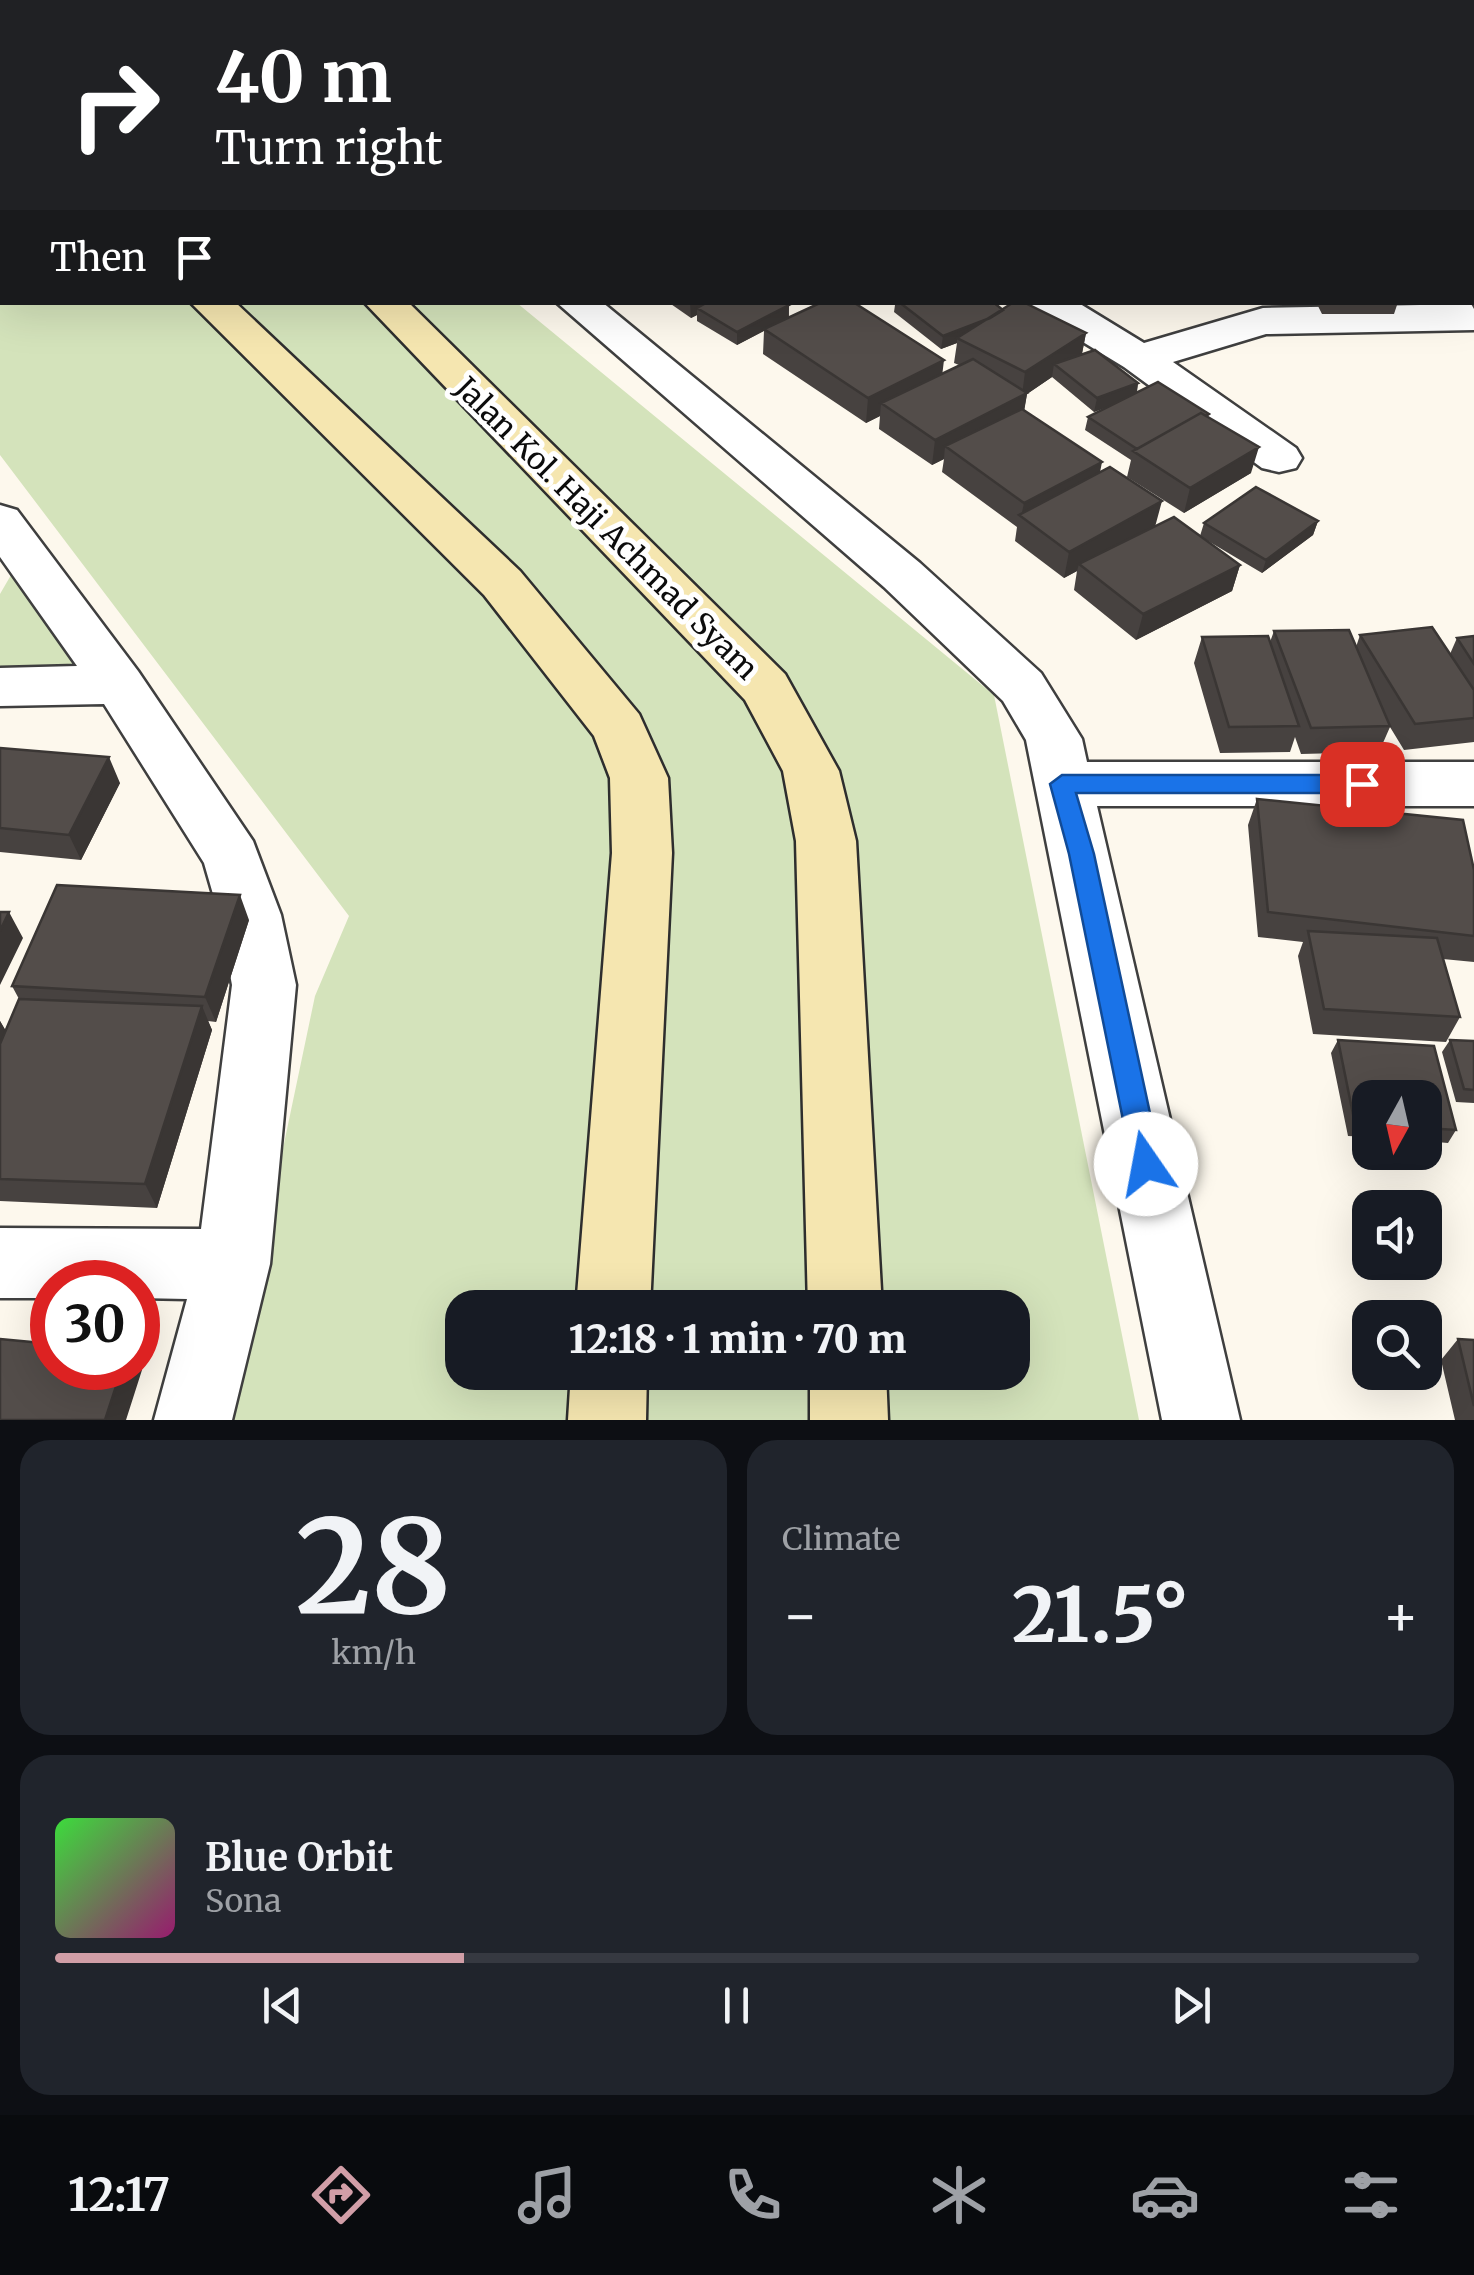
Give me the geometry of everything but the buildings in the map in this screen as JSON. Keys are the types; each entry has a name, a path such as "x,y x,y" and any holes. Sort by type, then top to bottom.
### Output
{"main road":[{"path":"213,305 502,582 618,728 639,778 642,853 614,1290"},
{"name":"Jalan Kol. Haji Achmad Syam","path":"387,305 766,688 811,772 826,841 845,1290"},
{"path":"606,1420 608,1390"},
{"path":"849,1390 850,1420"}],"street":[{"path":"580,305 902,575 1022,687 1054,739 1082,854 1201,1420"},
{"path":"1052,305 1138,358 1279,458"},
{"path":"1138,358 1263,321 1474,317"},
{"path":"0,520 119,685 232,858 250,916 264,985 233,1264 193,1420"},
{"path":"0,687 119,685"},
{"path":"1062,784 1474,784"},
{"path":"0,1262 233,1264"}],"green space":[{"path":"0,305 519,305 994,695 1139,1420 226,1420 315,996 349,916 0,455"},
{"path":"18,563 81,658 75,672 0,693 0,594"}],"route":[{"path":"1146,1164 1082,854 1062,784 1362,784"}]}
